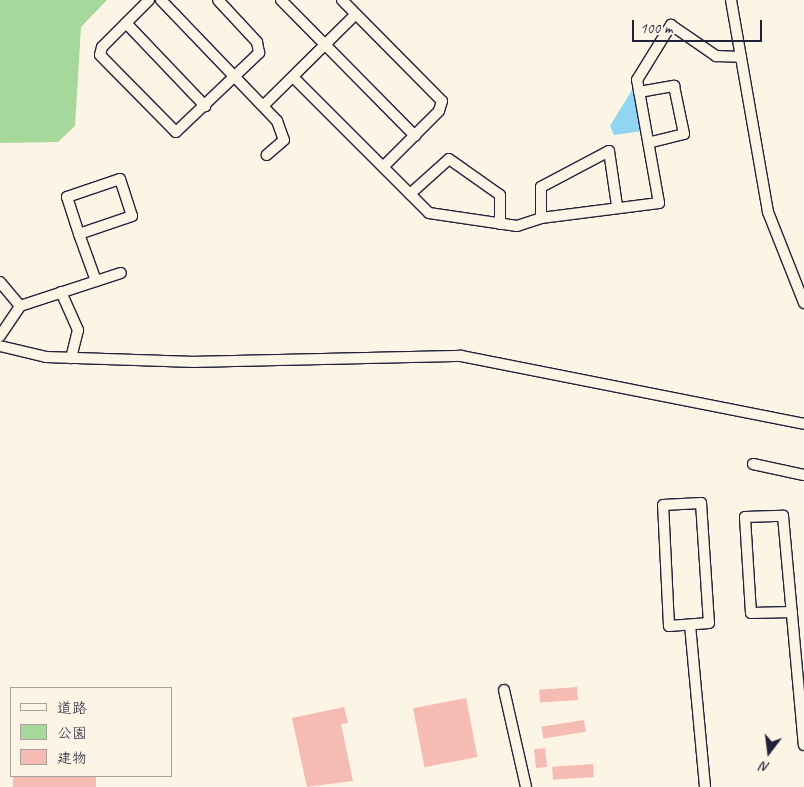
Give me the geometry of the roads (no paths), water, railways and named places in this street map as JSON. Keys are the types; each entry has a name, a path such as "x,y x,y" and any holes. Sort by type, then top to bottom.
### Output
{"street":[{"path":"149,0 102,47 102,59 176,132 236,76 261,48 218,0"},
{"path":"161,0 264,105 277,121 284,140 267,155"},
{"path":"281,0 415,136"},
{"path":"342,0 442,101 439,111 383,167"},
{"path":"731,0 768,212 804,303"},
{"path":"264,105 356,14"},
{"path":"126,23 205,106"},
{"path":"293,77 429,213 517,226 541,218 617,206 659,203 637,80 671,25 716,56 741,57"},
{"path":"639,92 674,86 684,134 649,143"},
{"path":"541,218 541,187 609,151 617,206"},
{"path":"410,194 450,159 500,196 500,224"},
{"path":"79,234 132,216 120,179 67,197 79,234 96,281"},
{"path":"0,336 20,306 121,273"},
{"path":"0,282 20,306"},
{"path":"62,292 78,330 71,358"},
{"path":"0,346 71,358 195,362 461,356 804,424"},
{"path":"753,464 804,475"},
{"path":"701,504 709,623 690,626 669,626 664,505 701,504"},
{"path":"792,612 751,613 745,517 783,516 792,612 804,745"},
{"path":"690,626 705,787"},
{"path":"504,690 526,787"}],"water":[{"path":"635,85 643,131 614,135 610,126"}]}
